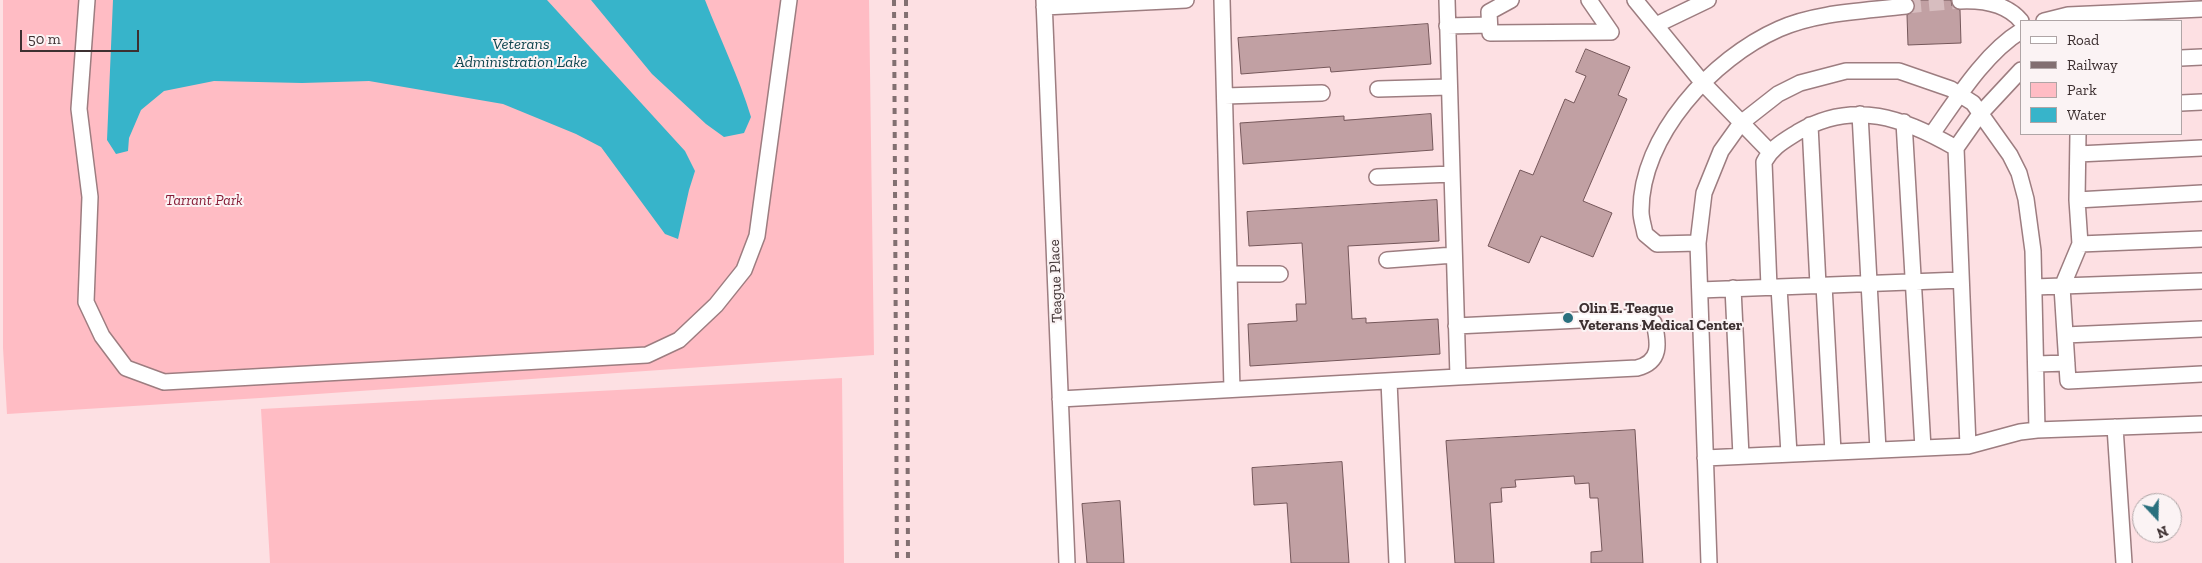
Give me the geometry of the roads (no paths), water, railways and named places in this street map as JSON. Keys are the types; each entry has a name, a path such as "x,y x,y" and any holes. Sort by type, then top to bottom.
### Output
{"lane":[{"path":"87,0 78,109 90,197 86,302 102,336 126,368 164,382 646,355 679,340 716,304 744,270 757,236 789,0"},
{"path":"1044,3 1186,0"},
{"path":"1222,0 1232,389"},
{"path":"1446,0 1458,377"},
{"path":"1512,0 1489,12 1490,33 1610,32 1589,0"},
{"path":"1635,0 1702,82 1770,152"},
{"path":"1656,26 1708,0"},
{"path":"1960,1 1997,4 2016,15 2020,20"},
{"name":"Teague Place","path":"1044,3 1067,563"},
{"path":"2048,20 2068,15 2160,5 2202,9"},
{"path":"1698,243 1657,244 1645,234 1641,212 1647,173 1668,125 1702,82 1748,46 1780,28 1817,18 1906,6"},
{"path":"1447,26 1489,24"},
{"path":"1932,134 1960,95 2009,39 2020,33"},
{"path":"2182,58 2202,57"},
{"path":"1709,563 1698,243 1704,193 1721,152 1741,123 1778,94 1800,83 1846,71 1899,71 1927,80 1973,103 2010,155 2020,173 2031,226 2037,430"},
{"path":"1968,446 1956,148 1980,114 2020,71"},
{"path":"1378,89 1449,87"},
{"path":"1224,96 1322,93"},
{"path":"2182,103 2202,102"},
{"path":"1789,454 1764,162 1770,152 1810,125 1834,117 1860,114 1880,116 1904,122 1932,134 1956,148"},
{"path":"1860,114 1878,450"},
{"path":"1904,122 1923,448"},
{"path":"1810,125 1833,452"},
{"path":"2078,135 2077,200 2080,244 2062,287 2068,381 2202,374"},
{"path":"2078,154 2202,148"},
{"path":"1377,177 1452,174"},
{"path":"2077,200 2202,193"},
{"path":"2080,244 2202,239"},
{"path":"1387,260 1454,255"},
{"path":"1229,274 1280,274"},
{"path":"1700,290 1961,280"},
{"path":"2034,287 2202,281"},
{"path":"1733,288 1741,456"},
{"path":"1060,399 1637,368 1652,362 1656,356 1654,323 1642,317 1456,326"},
{"path":"2065,334 2202,329"},
{"path":"2036,364 2067,363"},
{"path":"1389,381 1397,563"},
{"path":"1705,458 1968,446 2020,432 2037,430 2202,424"},
{"path":"2115,428 2124,563"}],"water":[{"name":"Veterans Administration Lake","path":"113,0 547,0 685,151 695,171 678,239 665,234 601,147 576,134 503,104 369,81 302,83 214,81 164,91 141,110 129,138 128,151 116,154 107,140"},
{"name":"Veterans Administration Lake","path":"591,0 705,0 751,117 744,133 724,137 706,124 652,74"}],"tunnel":[{"path":"1906,6 1960,1"}],"railway":[{"path":"894,0 897,563"},
{"path":"906,0 908,563"}],"place":[{"name":"Olin E. Teague Veterans Medical Center","path":"1568,318"}],"park label":[{"name":"Tarrant Park","path":"204,201"}]}
